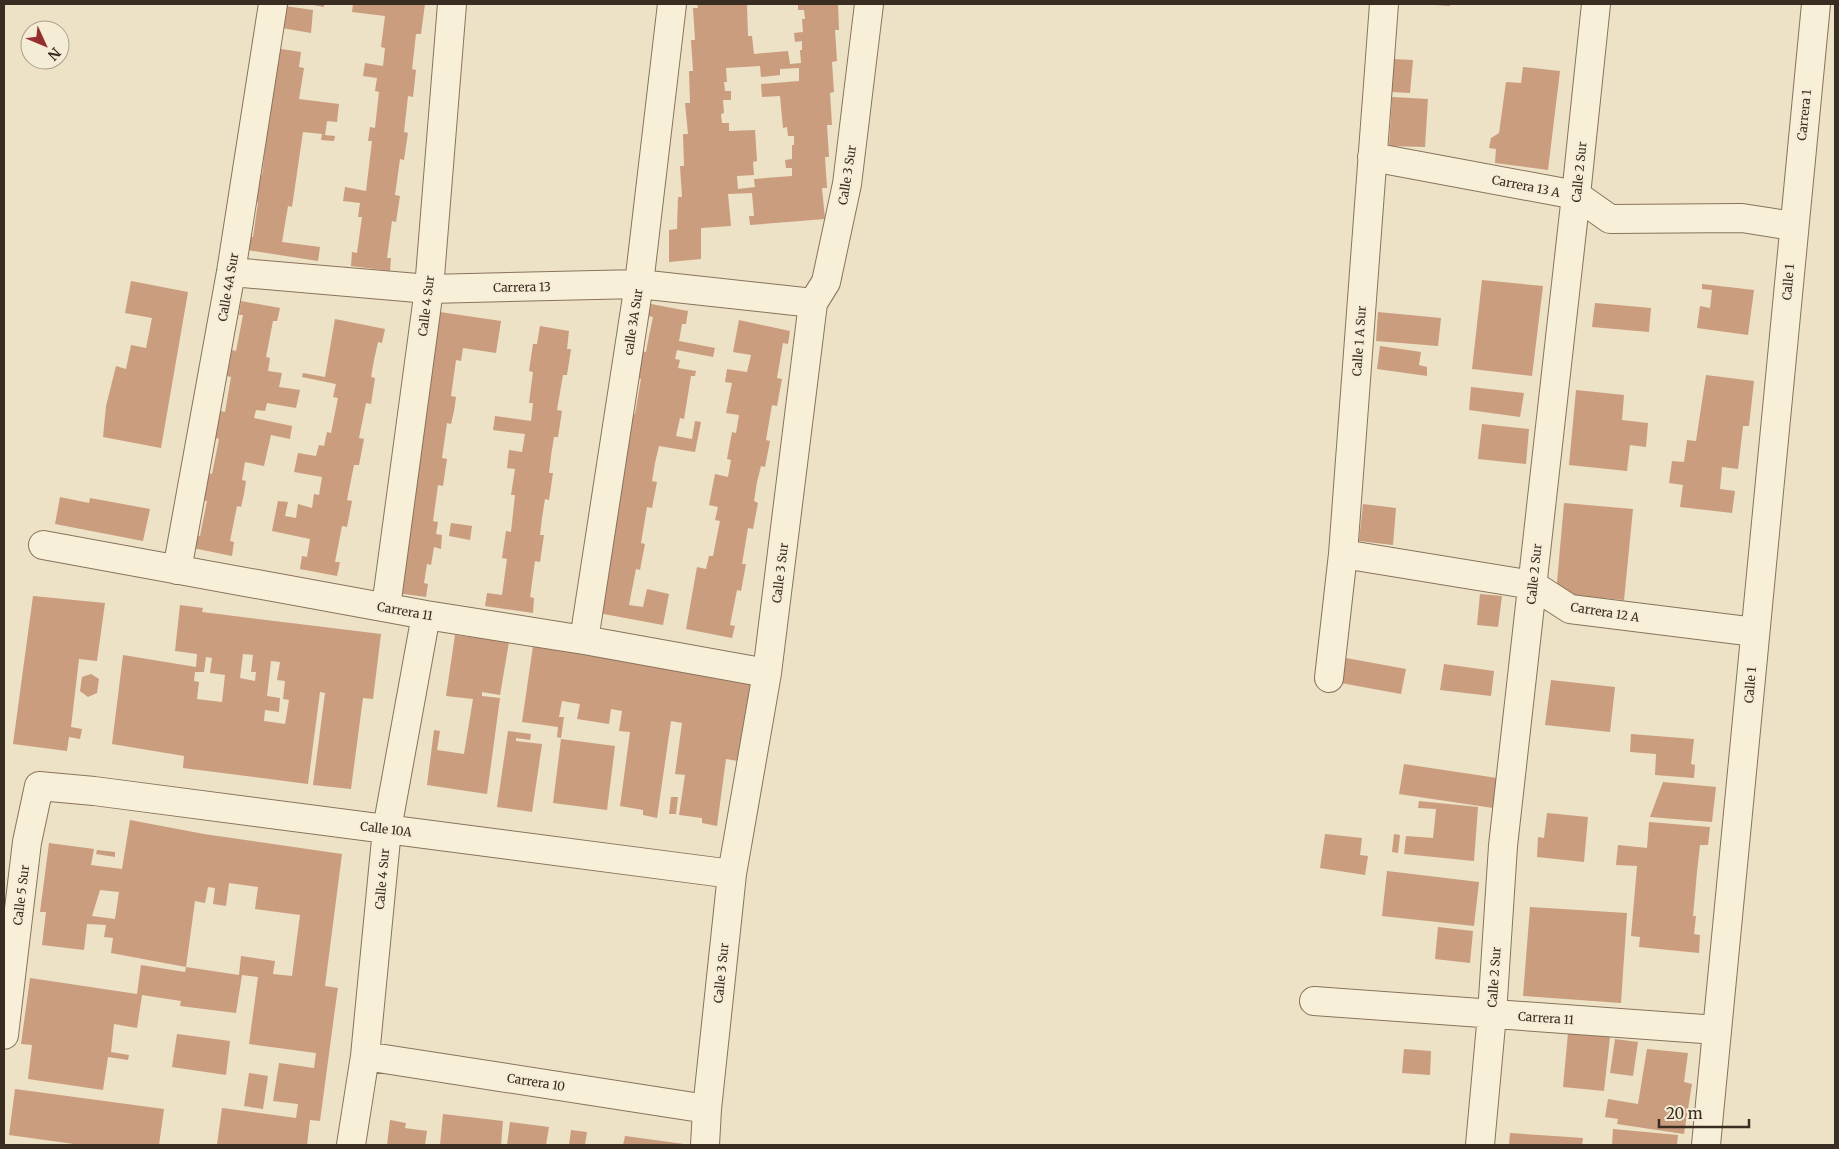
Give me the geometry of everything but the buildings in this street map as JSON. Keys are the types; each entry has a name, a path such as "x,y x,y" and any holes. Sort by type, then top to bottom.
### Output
{"street":[{"name":"Calle 4A Sur","path":"177,570 231,272 273,4"},
{"name":"Calle 4 Sur","path":"386,608 429,290 452,4"},
{"name":"calle 3A Sur","path":"584,640 639,284 672,4"},
{"name":"Calle 3 Sur","path":"705,1145 706,1110 732,874 767,672 813,303 826,282 847,184 869,4"},
{"name":"Calle 1 A Sur","path":"1329,678 1343,554 1384,4"},
{"name":"Calle 2 Sur","path":"1480,1145 1492,1014 1503,846 1596,4"},
{"name":"Carrera 1","path":"1793,226 1816,4"},
{"name":"Carrera 13 A","path":"1372,157 1576,195 1610,219 1742,218 1793,226"},
{"name":"Calle 1","path":"1706,1145 1793,226"},
{"name":"Carrera 13","path":"231,272 429,290 639,284 813,303"},
{"name":"Carrera 11","path":"43,545 386,608 767,672"},
{"name":"Carrera 12 A","path":"1343,554 1533,585 1570,609 1755,632"},
{"name":"Calle 4 Sur","path":"351,1145 366,1056 387,829 426,615"},
{"name":"Calle 10A","path":"39,786 94,791 732,874"},
{"name":"Calle 5 Sur","path":"4,1035 27,842 39,786"},
{"name":"Carrera 11","path":"1314,1001 1717,1030"},
{"name":"Carrera 10","path":"366,1056 706,1110"}]}
